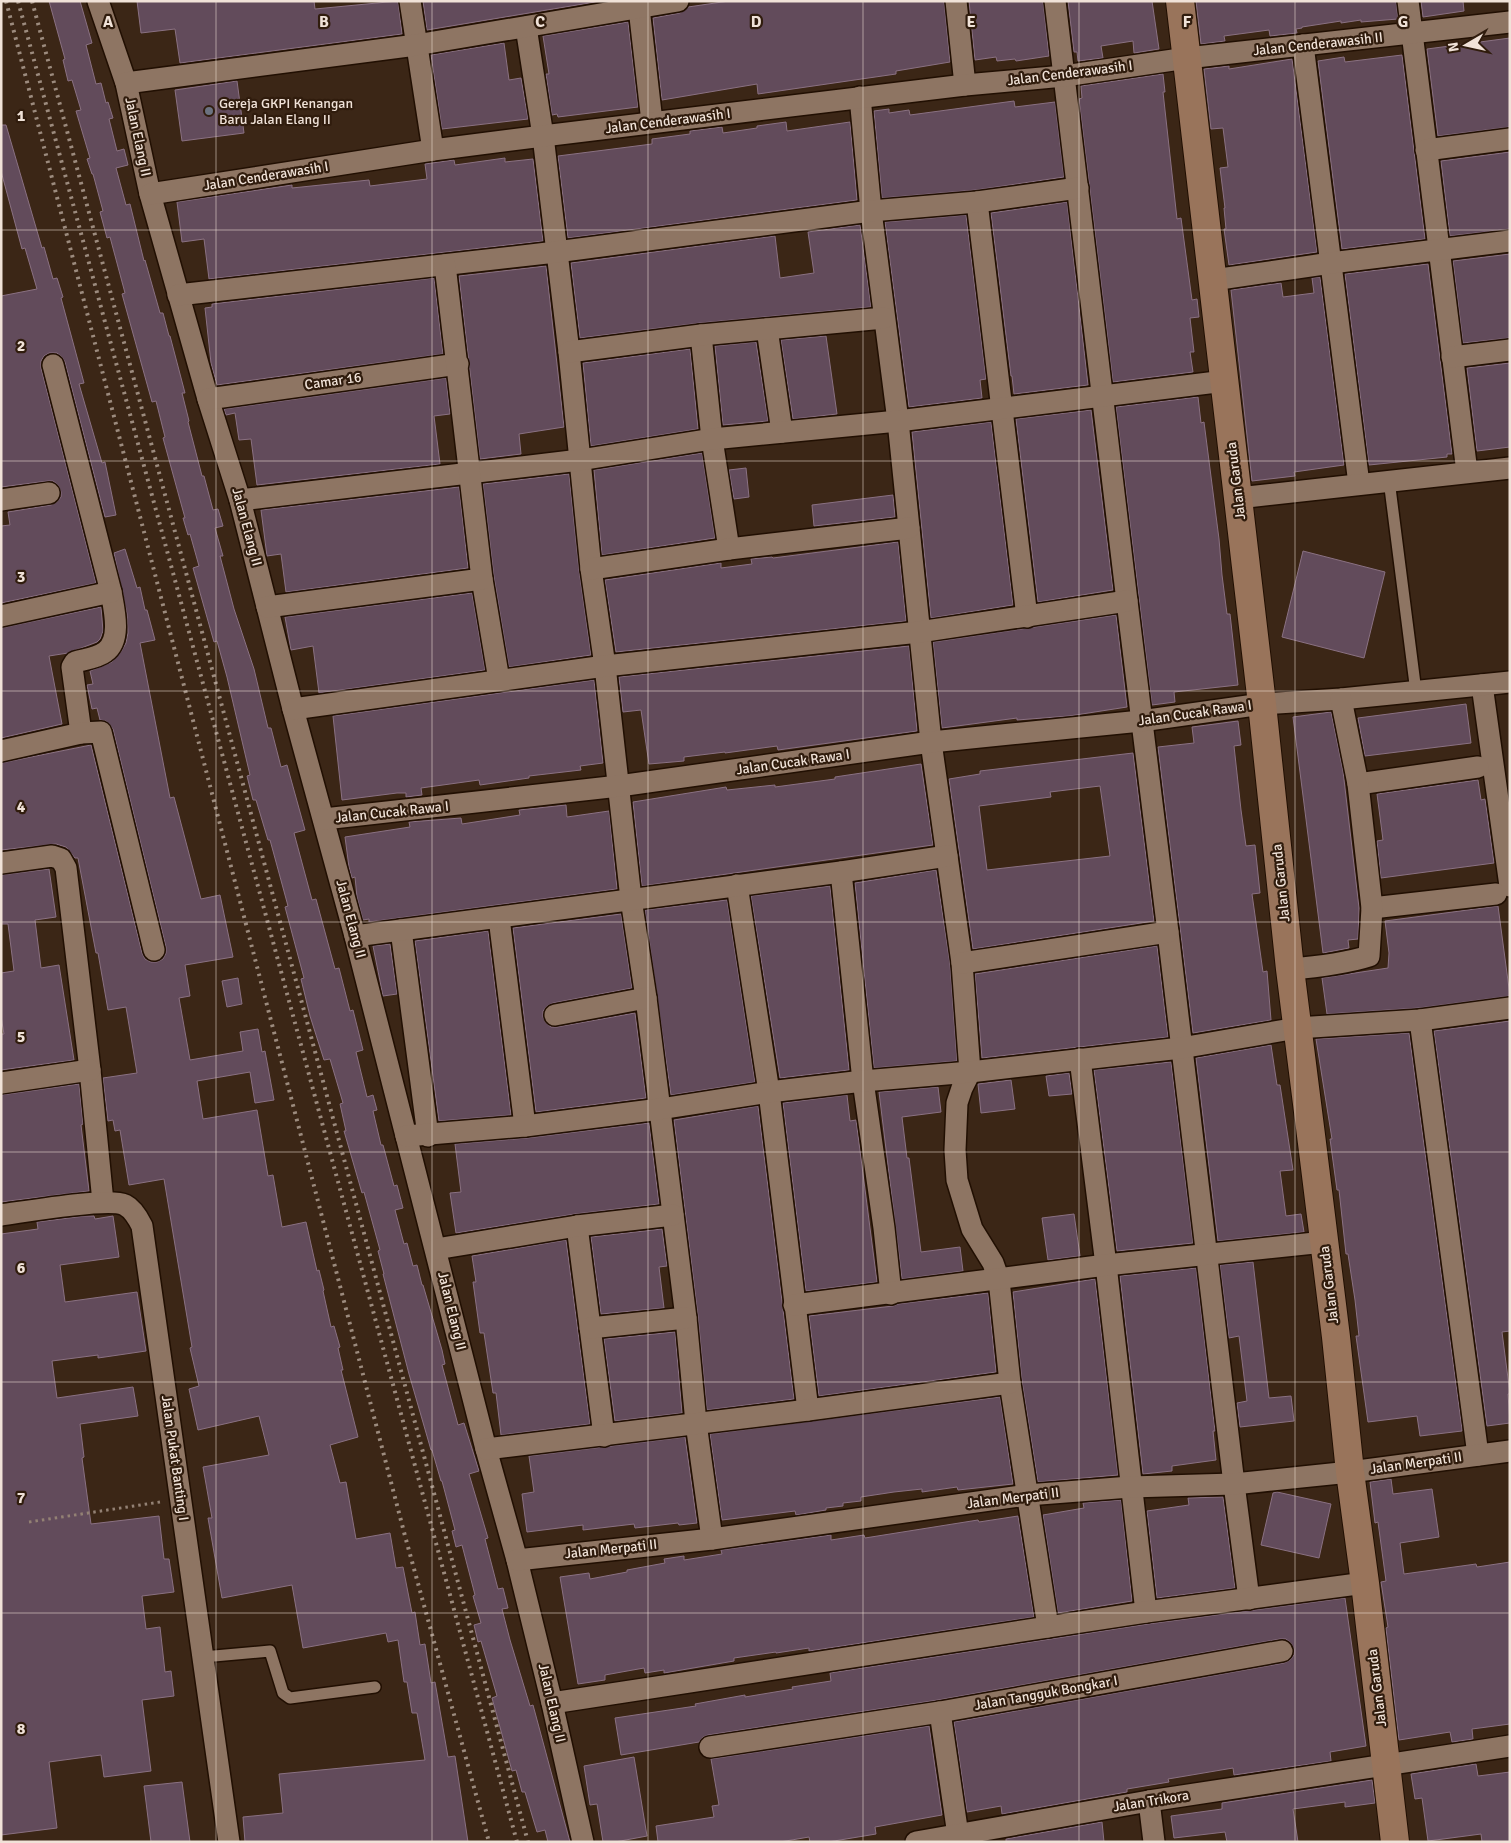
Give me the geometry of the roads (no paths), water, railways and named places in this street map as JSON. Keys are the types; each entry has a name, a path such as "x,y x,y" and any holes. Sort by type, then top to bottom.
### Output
{"street":[{"name":"Jalan Elang II","path":"98,1 126,83 150,194 208,399 240,500 293,709 356,936 486,1449 517,1560 583,1842"},
{"path":"410,1 433,150"},
{"path":"126,83 416,45 678,1"},
{"path":"956,1 965,85"},
{"path":"1056,1 1126,601 1249,1599"},
{"name":"Jalan Garuda","path":"1180,1 1262,704 1290,969 1395,1842"},
{"path":"1408,1 1467,472"},
{"path":"639,8 652,122"},
{"name":"Jalan Cenderawasih II","path":"1187,58 1510,22"},
{"path":"526,27 543,136 569,352 591,568 605,666 631,899 646,998 686,1318 696,1423 712,1539"},
{"path":"1303,45 1359,484"},
{"name":"Jalan Cenderawasih I","path":"150,194 433,150 860,97 1064,76 1187,58"},
{"path":"860,97 870,211 898,421 931,742 962,963 970,1072 957,1103 955,1150 957,1180 972,1229 993,1263 999,1280 1010,1383 1048,1627"},
{"path":"1426,150 1510,139"},
{"path":"178,295 556,252 870,211 977,202 1078,188"},
{"path":"977,202 1027,617"},
{"path":"1213,280 1510,241"},
{"path":"445,265 482,579 499,680"},
{"path":"569,352 701,335 884,318"},
{"path":"767,329 782,432"},
{"path":"701,335 712,439 729,549"},
{"path":"1452,357 1510,350"},
{"name":"Camar 16","path":"208,399 458,364"},
{"path":"53,365 112,592 115,623 113,644 105,652 76,662 72,667 81,733"},
{"path":"240,500 580,460 712,439 898,421 1225,381"},
{"path":"1238,498 1510,468"},
{"path":"1,500 49,493"},
{"path":"591,568 729,549 909,528"},
{"path":"267,607 482,579"},
{"path":"1,616 112,592"},
{"path":"293,709 605,666 920,632 1126,601"},
{"name":"Jalan Cucak Rawa I","path":"324,819 619,786 931,742 1141,721 1262,704 1341,700 1510,682"},
{"path":"1372,908 1503,890 1504,795 1482,685"},
{"path":"1290,969 1310,968 1369,956 1372,908 1358,784 1341,700"},
{"path":"1,751 81,733 98,731 102,733 154,950"},
{"path":"1358,784 1478,767"},
{"path":"1,863 52,856 61,859 64,864 90,1070 103,1202"},
{"path":"356,936 841,872 947,856"},
{"path":"841,872 863,1081 884,1228 891,1294"},
{"path":"737,885 769,1092 808,1410"},
{"path":"499,918 525,1126"},
{"path":"401,930 428,1136"},
{"path":"962,963 1168,932"},
{"path":"554,1015 646,998"},
{"path":"406,1136 428,1136 525,1126 660,1109 769,1092 1181,1048 1297,1028 1420,1020 1510,1008"},
{"path":"1420,1020 1478,1455"},
{"path":"1080,1059 1146,1612"},
{"path":"1,1083 90,1070"},
{"name":"Jalan Pukat Banting I","path":"1,1215 103,1202 124,1204 132,1210 142,1226 229,1842"},
{"path":"436,1249 577,1226 673,1215"},
{"path":"577,1226 604,1436"},
{"path":"794,1305 1106,1265 1324,1242"},
{"path":"590,1328 686,1318"},
{"path":"486,1449 604,1436 1010,1383"},
{"name":"Jalan Merpati II","path":"517,1560 712,1539 1027,1495 1130,1487 1234,1484 1350,1472 1510,1451"},
{"path":"552,1703 1146,1612 1365,1583"},
{"name":"Jalan Tangguk Bongkar I","path":"710,1747 940,1712 1282,1651"},
{"path":"940,1712 959,1838"},
{"name":"Jalan Trikora","path":"916,1842 959,1838 1149,1801 1510,1746"},
{"path":"1149,1801 1154,1842"}],"lane":[{"path":"1389,480 1416,692"},
{"path":"203,1657 268,1650 272,1653 283,1693 290,1698 376,1687"}],"railway":[{"path":"6,1 405,1536 489,1842"},
{"path":"18,1 517,1842"},
{"path":"32,1 528,1842"}],"place":[{"name":"Gereja GKPI Kenangan Baru Jalan Elang II","path":"209,111"}]}
